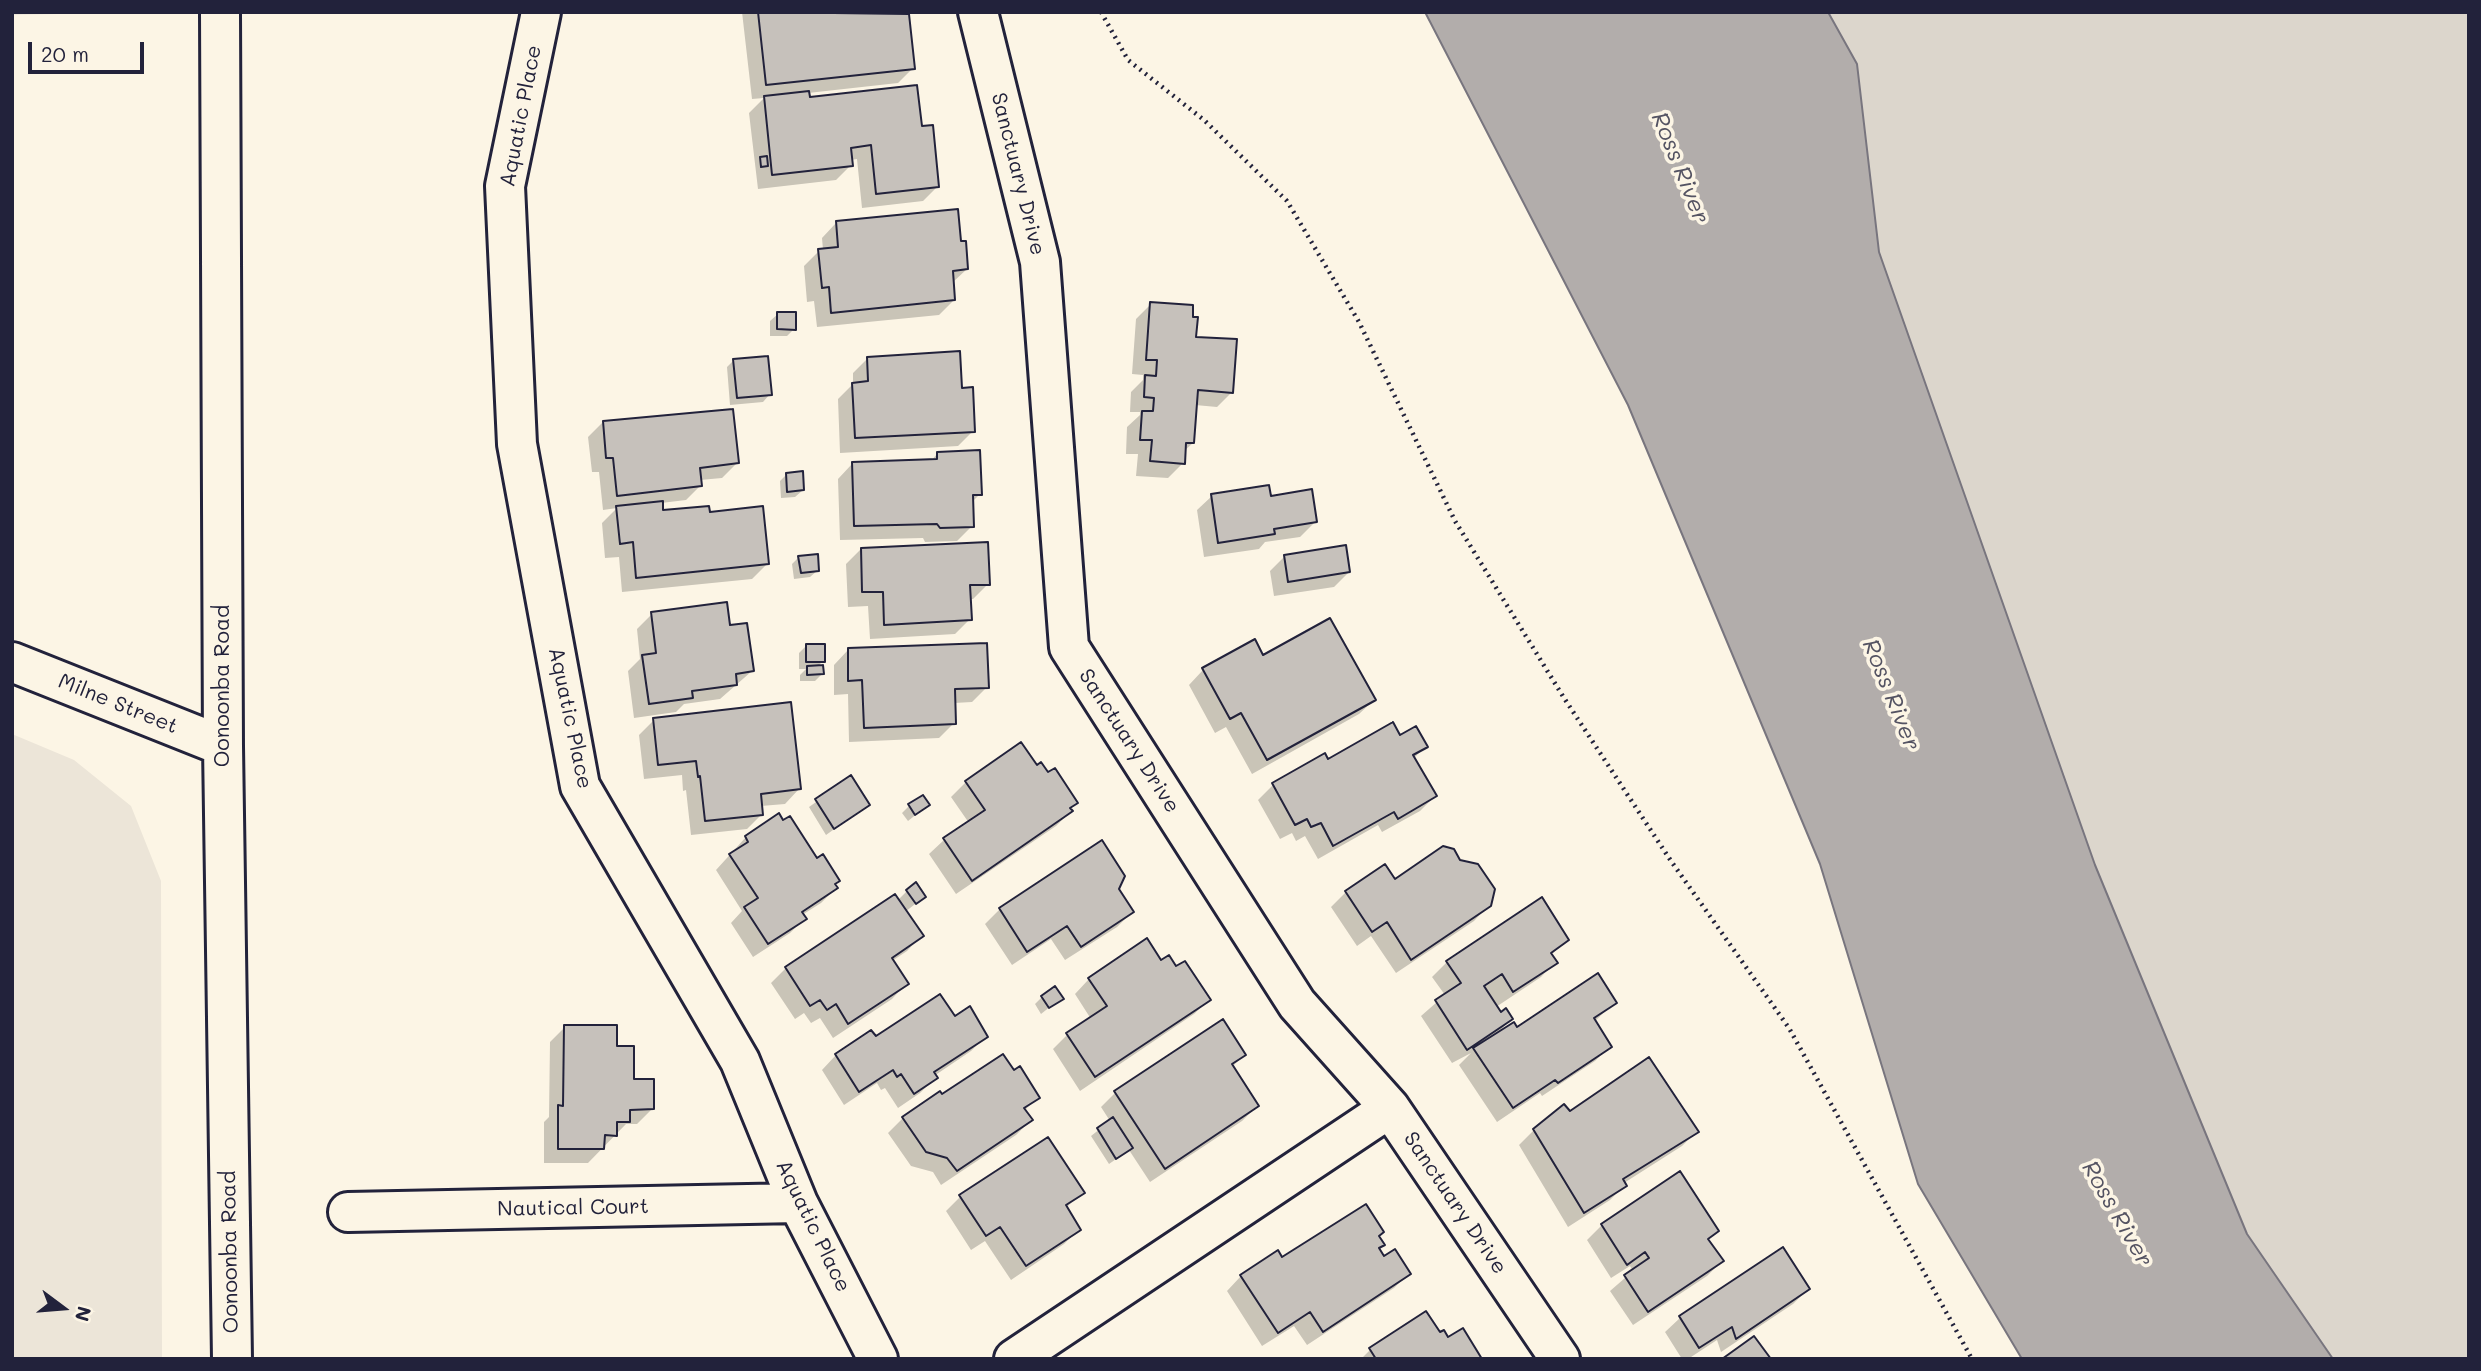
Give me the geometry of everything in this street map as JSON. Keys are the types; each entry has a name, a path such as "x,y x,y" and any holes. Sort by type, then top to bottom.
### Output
{"street":[{"name":"Oonoonba Road","path":"220,12 223,746 232,1359"},
{"name":"Aquatic Place","path":"541,12 505,186 517,444 580,786 740,1061 799,1203 878,1359"},
{"name":"Sanctuary Drive","path":"978,12 1040,262 1069,647 1297,1004 1390,1108 1560,1359"},
{"name":"Milne Street","path":"12,662 223,746"},
{"path":"1014,1359 1390,1108"},
{"name":"Nautical Court","path":"348,1212 799,1203"}],"path":[{"path":"1101,12 1128,60 1204,120 1287,201 1359,323 1455,521 1564,698 1671,861 1789,1028 1972,1359"}],"shaded area":[{"path":"12,12 149,12 12,15"},
{"path":"1828,12 2469,12 2469,1359 2333,1359 2247,1234 2095,865 1879,252 1857,64"},
{"path":"12,734 74,760 131,806 161,881 162,1359 12,1359"}],"water":[{"name":"Ross River","path":"1425,12 1828,12 1857,64 1879,252 2095,865 2247,1234 2333,1359 2022,1359 1918,1184 1820,864 1628,405"}],"building":[{"path":"758,12 909,14 915,69 766,85"},
{"path":"917,85 922,126 933,125 939,187 876,194 871,145 851,148 853,166 772,175 764,96 809,91 810,97"},
{"path":"767,156 768,166 761,167 760,157"},
{"path":"958,209 961,241 966,241 968,269 953,271 955,300 831,313 829,287 822,288 818,249 838,247 836,221"},
{"path":"1150,302 1193,305 1193,317 1198,317 1196,337 1237,339 1233,393 1198,390 1194,443 1186,443 1185,464 1150,461 1152,440 1140,440 1142,411 1153,411 1154,398 1144,397 1145,375 1156,376 1157,360 1146,360"},
{"path":"777,312 796,312 796,330 777,329"},
{"path":"960,351 962,388 973,387 975,432 855,438 852,383 868,381 867,357"},
{"path":"768,356 772,395 737,398 733,359"},
{"path":"733,409 739,463 700,468 702,486 617,496 613,458 606,458 603,421"},
{"path":"980,450 982,495 973,495 974,527 940,528 937,524 854,526 852,462 937,459 937,452"},
{"path":"803,471 804,490 787,492 786,473"},
{"path":"1269,485 1271,496 1312,489 1317,522 1274,529 1275,534 1218,543 1211,494"},
{"path":"663,501 663,510 709,506 710,512 763,506 769,564 636,578 633,542 620,544 616,506"},
{"path":"988,542 990,585 970,585 972,620 884,625 883,592 862,592 861,548"},
{"path":"1346,545 1350,572 1288,582 1284,555"},
{"path":"818,554 819,571 801,573 798,556"},
{"path":"727,602 730,625 747,623 754,671 736,674 737,685 692,691 693,698 649,704 642,655 656,653 651,612"},
{"path":"1330,618 1376,700 1267,760 1241,713 1230,719 1202,668 1255,639 1263,655"},
{"path":"987,643 989,688 955,689 956,724 864,728 862,680 848,681 848,648"},
{"path":"806,644 825,644 825,662 806,662"},
{"path":"823,665 824,674 807,675 807,666"},
{"path":"791,702 801,789 761,794 763,815 705,821 696,761 658,765 653,718"},
{"path":"1393,722 1400,735 1416,726 1428,747 1413,755 1437,796 1398,819 1394,812 1333,846 1321,823 1311,827 1307,819 1295,825 1272,783 1325,753 1328,759"},
{"path":"1021,742 1037,765 1041,762 1048,772 1055,768 1078,803 1070,808 1073,811 972,881 943,838 985,810 965,781"},
{"path":"851,775 870,805 834,829 815,799"},
{"path":"923,795 930,805 915,815 908,804"},
{"path":"779,813 783,820 790,816 817,858 823,854 840,881 835,884 838,888 802,912 807,919 768,944 744,907 758,898 729,854 748,842 745,836"},
{"path":"1102,840 1125,876 1119,889 1134,912 1081,947 1067,926 1027,952 999,908"},
{"path":"1443,846 1454,849 1460,860 1478,864 1495,889 1491,906 1411,960 1387,922 1372,932 1345,891 1385,864 1395,879"},
{"path":"916,882 926,897 916,904 906,890"},
{"path":"895,894 924,936 892,958 909,984 848,1024 836,1004 827,1010 820,1000 810,1006 785,967"},
{"path":"1542,897 1569,940 1551,953 1558,963 1513,992 1502,974 1484,986 1501,1012 1506,1008 1513,1019 1467,1050 1435,1000 1461,983 1446,961"},
{"path":"1147,938 1161,960 1169,955 1176,966 1185,961 1211,1000 1095,1077 1066,1033 1107,1006 1088,978"},
{"path":"1598,973 1617,1003 1594,1018 1612,1047 1558,1083 1555,1080 1513,1108 1473,1048 1514,1022 1517,1027"},
{"path":"1055,986 1064,999 1049,1008 1041,996"},
{"path":"940,994 955,1016 970,1006 988,1037 934,1072 938,1078 914,1094 901,1074 897,1077 893,1070 859,1092 835,1054 871,1030 876,1036"},
{"path":"1223,1019 1246,1055 1232,1064 1259,1106 1165,1169 1114,1091"},
{"path":"564,1025 617,1025 617,1046 634,1046 634,1079 654,1079 654,1109 630,1110 630,1122 617,1122 617,1136 605,1135 604,1149 558,1149 558,1105 563,1106"},
{"path":"1003,1054 1014,1070 1020,1066 1040,1098 1024,1108 1033,1120 957,1171 947,1158 926,1152 902,1117"},
{"path":"1649,1057 1699,1132 1623,1179 1627,1186 1584,1213 1533,1129 1564,1104 1570,1111"},
{"path":"1113,1117 1133,1148 1116,1159 1097,1128"},
{"path":"1048,1137 1085,1193 1066,1205 1081,1230 1026,1266 1000,1227 986,1236 959,1195"},
{"path":"1680,1171 1719,1231 1708,1239 1724,1261 1648,1312 1624,1275 1649,1258 1645,1252 1627,1265 1601,1224"},
{"path":"1366,1204 1384,1232 1379,1236 1385,1245 1379,1248 1384,1256 1395,1249 1411,1274 1323,1332 1310,1312 1278,1333 1240,1275 1278,1250 1282,1257"},
{"path":"1783,1247 1810,1289 1736,1339 1732,1327 1699,1348 1679,1316"},
{"path":"1426,1311 1440,1332 1444,1330 1448,1337 1463,1328 1482,1359 1376,1359 1369,1348"},
{"path":"1754,1336 1771,1359 1722,1359"}]}
